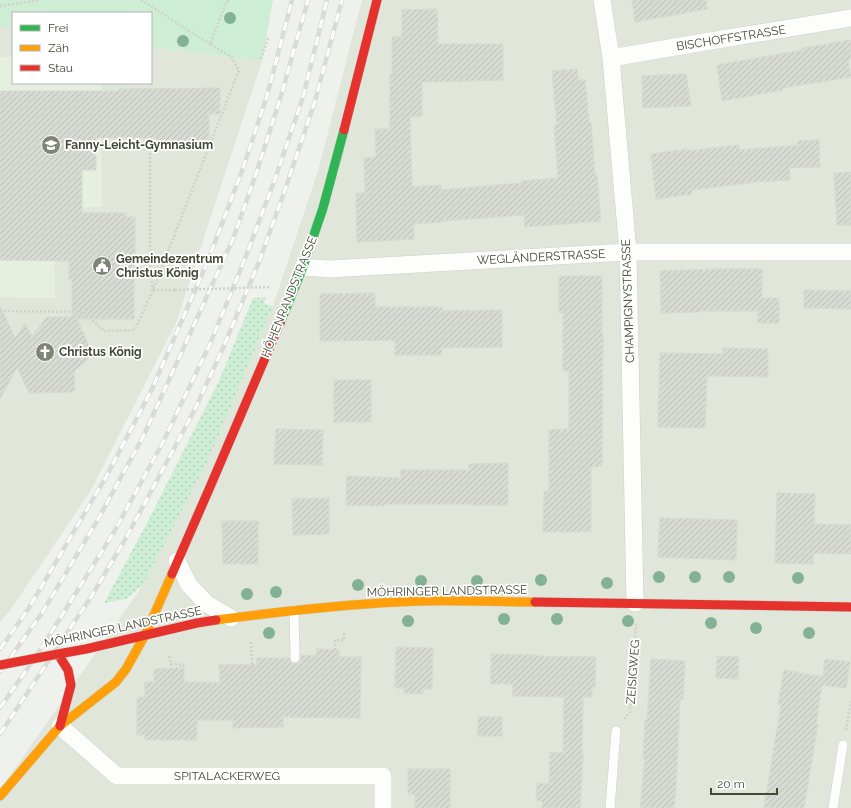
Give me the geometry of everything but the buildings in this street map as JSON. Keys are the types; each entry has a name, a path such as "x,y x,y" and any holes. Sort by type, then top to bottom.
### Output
{"street":[{"name":"HÖHENRANDSTRASSE","path":"0,796 60,726 116,682 126,669 145,635 210,487 303,267 323,208 362,61 376,0"},
{"name":"CHAMPIGNYSTRASSE","path":"602,0 611,58 628,252 636,602"},
{"name":"BISCHOFFSTRASSE","path":"611,58 851,18"},
{"name":"WEGLÄNDERSTRASSE","path":"303,267 329,269 628,252 851,252"},
{"path":"178,561 189,585 207,604 231,618"},
{"name":"MÖHRINGER LANDSTRASSE","path":"0,665 86,649 197,623 294,610 361,604 423,601 636,602 851,607"},
{"path":"58,654 68,670 71,685 60,726"},
{"name":"SPITALACKERWEG","path":"60,726 117,776 383,776 382,808"}],"lane":[{"path":"294,610 295,658"},
{"path":"610,808 616,731"},
{"path":"833,808 844,744"}],"path":[{"path":"0,6 39,0"},
{"path":"0,311 84,312 104,331 135,330 153,290 239,70 231,57 141,0"},
{"path":"210,44 226,3 229,0"},
{"path":"261,59 269,36"},
{"path":"150,133 150,268 153,290"},
{"path":"153,290 271,287"},
{"name":"ZEISIGWEG","path":"616,731 630,712 636,631 636,602"},
{"path":"334,650 334,640 344,640 344,631"},
{"path":"251,642 252,668"},
{"path":"168,656 171,669"},
{"path":"171,664 183,665 184,676 181,675"},
{"path":"844,744 851,701"}],"shaded area":[{"path":"362,0 851,0 851,808 0,808 0,790 143,585 210,456 273,306 318,171"},
{"path":"0,27 12,29 12,84 152,84 152,47 262,61 176,323 90,492 11,609 0,622"},
{"name":"Fanny-Leicht-Gymnasium","path":"0,57 12,57 12,84 101,84 102,207 54,208 55,298 0,297"}],"green space":[{"path":"0,0 273,0 262,61 152,47 152,12 12,12 12,29 0,27"},
{"path":"266,297 264,304 273,306 210,456 143,585 126,599 104,603 147,523 218,383 253,298"}],"railway":[{"path":"0,649 27,611 106,477 152,389 207,263 242,171 267,96 292,0"},
{"path":"0,672 42,613 97,521 143,437 233,239 281,96 308,0"},
{"path":"0,708 39,652 114,532 162,444 210,344 274,182 303,97 327,0"},
{"path":"0,734 91,597 126,538 194,411 223,348 259,262 315,101 342,0"}],"traffic: fast":[{"path":"280,323 303,267 323,208 344,130"}],"traffic: slow":[{"path":"0,796 60,726 116,682 126,669 145,635 172,574"},
{"path":"216,620 319,608 396,602 535,602"}],"traffic: jam":[{"path":"344,130 377,0"},
{"path":"172,574 280,323"},
{"path":"535,602 851,607"},
{"path":"60,726 71,685 68,670 58,654 216,620"},
{"path":"0,665 58,654"}],"place":[{"name":"Fanny-Leicht-Gymnasium","path":"51,145"},
{"name":"Gemeindezentrum Christus König","path":"102,266"},
{"name":"Christus König","path":"45,352"}]}
